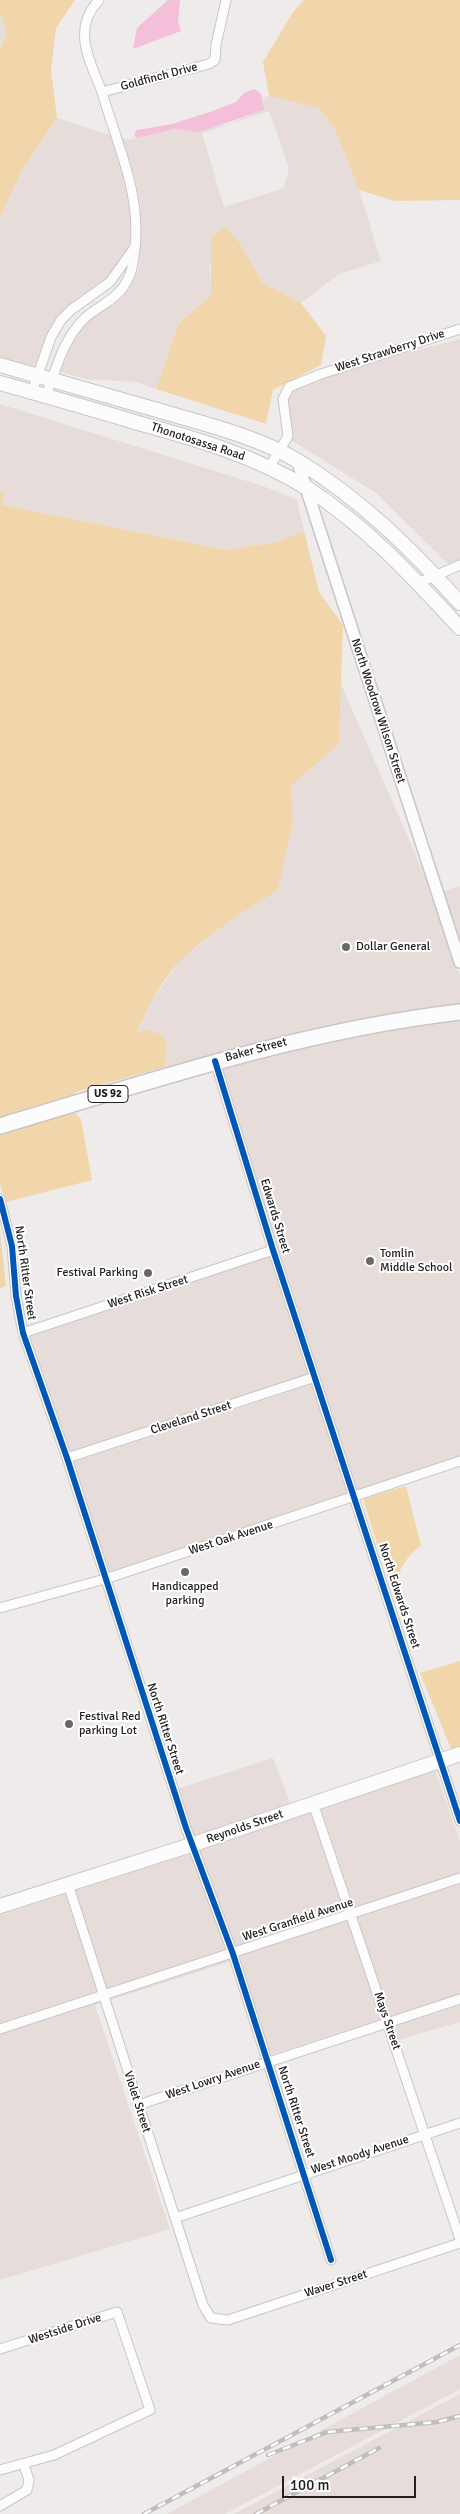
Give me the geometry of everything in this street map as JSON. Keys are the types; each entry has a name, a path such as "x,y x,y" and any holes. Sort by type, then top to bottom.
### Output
{"main road":[{"name":"Thonotosassa Road","path":"0,365 216,427 297,460 348,495 374,516 460,603"},
{"name":"Thonotosassa Road","path":"0,383 193,438 225,449 269,468 306,488 355,522 418,582 460,628"},
{"name":"Baker Street","path":"0,1126 215,1061 282,1043 345,1029 460,1012"},
{"name":"Reynolds Street","path":"0,1906 191,1845 460,1754"}],"street":[{"path":"46,396 65,344 74,330 86,317 110,300 130,277 135,265 137,211 132,183 102,92 84,45 86,22 100,0"},
{"name":"Goldfinch Drive","path":"102,92 209,64 215,60 216,45 226,0"},
{"path":"32,392 51,337 61,320 71,310 101,289 120,271 135,246"},
{"path":"101,289 110,300"},
{"name":"West Strawberry Drive","path":"277,452 288,436 283,409 285,393 289,387 321,374 460,329"},
{"path":"269,468 277,452"},
{"name":"North Woodrow Wilson Street","path":"297,460 460,962"},
{"path":"418,582 460,565"},
{"name":"Edwards Street","path":"215,1061 315,1378"},
{"name":"North Ritter Street","path":"0,1199 12,1246 16,1296 23,1333 67,1458 104,1579 191,1845 232,1954 268,2061 331,2260"},
{"name":"West Risk Street","path":"23,1333 274,1250"},
{"name":"Cleveland Street","path":"67,1458 315,1378"},
{"name":"North Edwards Street","path":"315,1378 460,1821"},
{"name":"West Oak Avenue","path":"0,1608 104,1579 460,1461"},
{"name":"Mays Street","path":"313,1803 460,2239"},
{"name":"West Granfield Avenue","path":"0,2029 460,1878"},
{"name":"Violet Street","path":"68,1884 203,2305 211,2318"},
{"name":"West Lowry Avenue","path":"138,2105 460,1999"},
{"name":"West Moody Avenue","path":"175,2218 460,2123"},
{"name":"Waver Street","path":"211,2318 228,2320 460,2243"},
{"name":"Westside Drive","path":"0,2349 117,2312 150,2410 80,2444 24,2465"},
{"path":"0,2469 24,2465 29,2480 27,2490 0,2506"}],"shaded area":[{"path":"0,0 75,0 56,28 51,70 57,118 22,170 0,218 0,49 7,34 0,14"},
{"path":"168,0 180,0 178,21 181,31 133,49 137,28"},
{"path":"304,0 460,0 460,200 395,201 359,190 335,130 319,108 269,96 263,62 293,12"},
{"path":"0,14 7,34 0,49"},
{"path":"254,89 261,94 264,110 199,132 175,129 137,138 134,135 137,130 172,124 213,111 236,102 244,93"},
{"path":"269,96 319,108 335,130 359,190 381,261 339,274 301,303 263,283 241,245 210,264 211,295 178,324 156,389 136,382 86,379 60,372 69,347 77,333 89,321 123,295 134,280 139,267 141,210 136,182 121,138 129,140 175,129 195,131 228,124 263,110 262,98","holes":["269,111 289,168 284,188 224,207 202,133"]},
{"path":"57,118 110,135 127,184 132,211 132,241 107,278 68,306 58,317 47,335 35,366 0,357 0,218 22,170"},
{"path":"226,227 241,245 263,283 301,303 326,336 321,365 273,390 266,424 156,389 178,324 211,295 211,237"},
{"path":"460,339 460,560 448,564 376,493 291,440 287,400 292,391 322,379 389,357"},
{"path":"0,404 263,486 297,500 304,531 277,542 226,550 2,505 4,494 0,492"},
{"path":"0,492 5,493 2,505 226,550 277,542 304,531 319,592 343,625 339,744 291,786 293,821 278,890 228,923 181,960 168,975 150,1004 137,1032 145,1030 161,1034 167,1044 165,1067 75,1092 71,1100 0,1121"},
{"path":"341,684 431,890 460,976 460,1007 184,1065 165,1067 167,1044 137,1033 144,1013 179,961 235,916 278,889 293,821 291,786 339,744"},
{"path":"460,886 460,948 441,892"},
{"name":"Tomlin Middle School","path":"460,1012 460,1461 355,1496 215,1061"},
{"path":"72,1110 81,1119 92,1180 6,1202 0,1184 0,1132"},
{"path":"0,1232 6,1286 0,1288"},
{"path":"271,1256 309,1374 70,1452 29,1336"},
{"path":"313,1384 349,1492 107,1573 73,1462"},
{"path":"406,1486 421,1546 406,1560 402,1567 397,1581 397,1594 394,1598 363,1499"},
{"path":"460,1661 460,1749 452,1751 420,1673"},
{"path":"273,1758 291,1805 194,1839 177,1789"},
{"path":"435,1770 460,1841 460,1994 390,2017 319,1807"},
{"path":"311,1810 381,2019 270,2055 237,1952 198,1848"},
{"path":"189,1851 232,1966 230,1962 110,2000 74,1887"},
{"path":"65,1890 101,2003 95,2005 170,2229 0,2280 0,1911"},
{"path":"460,2005 460,2022 398,2040 393,2026"},
{"path":"460,2355 460,2389 225,2514 167,2514"},
{"path":"460,2394 460,2514 234,2514"}],"railway":[{"path":"144,2514 460,2345"},
{"path":"268,2455 327,2432 437,2422 460,2416"},
{"path":"256,2514 379,2448"}],"cycle path":[{"path":"215,1061 273,1250 460,1821"},
{"path":"0,1199 12,1246 16,1296 23,1333 67,1458 186,1828 233,1954 331,2260"}],"place":[{"name":"Dollar General","path":"346,947"},
{"name":"Tomlin Middle School","path":"370,1261"},
{"name":"Festival Parking","path":"148,1273"},
{"name":"Handicapped parking","path":"185,1572"},
{"name":"Festival Red parking Lot","path":"69,1724"}]}
